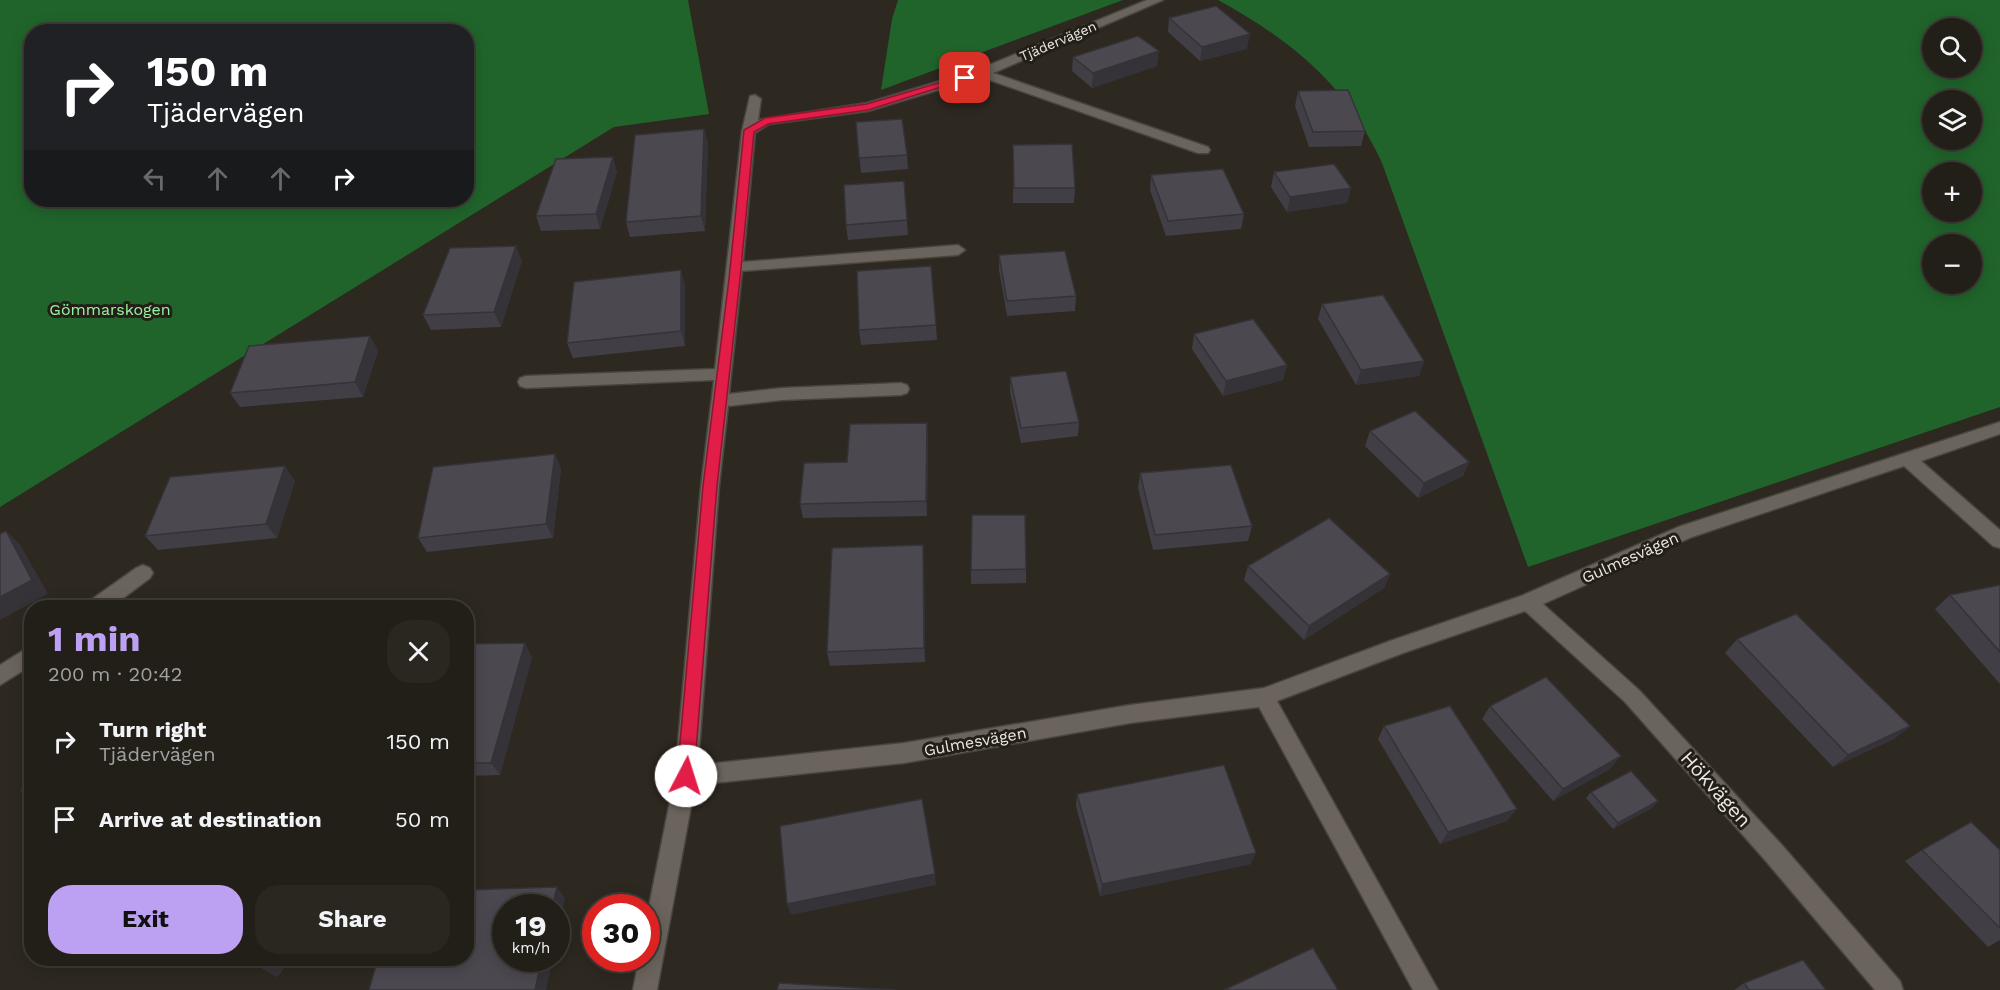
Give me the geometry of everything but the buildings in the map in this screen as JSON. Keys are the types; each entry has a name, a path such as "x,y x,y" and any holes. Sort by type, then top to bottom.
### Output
{"street":[{"name":"Tjädervägen","path":"749,130 765,121 868,107 981,73 1157,0"},
{"path":"981,73 1203,150"},
{"path":"645,990 686,776 719,401 749,130 755,99"},
{"path":"735,267 958,250"},
{"path":"526,382 722,374"},
{"path":"719,401 782,394 900,389"},
{"name":"Gulmesvägen","path":"686,776 904,753 1130,714 1264,697 1397,647 1528,602 1684,532 2000,428"},
{"path":"1906,458 2000,541"},
{"path":"106,600 143,573"},
{"name":"Hökvägen","path":"1528,602 1632,696 1773,852 1891,990"},
{"path":"0,676 24,659"},
{"path":"1264,697 1426,990"}],"green space":[{"name":"Gömmarskogen","path":"0,0 688,0 709,114 614,127 0,507"},
{"path":"898,0 1123,0 881,90 892,19"},
{"path":"1218,0 2000,0 2000,407 1528,567 1382,163 1352,110 1334,88 1314,67 1270,32"}],"route":[{"path":"686,776 710,486 749,130 765,121 868,107 965,78"}]}
